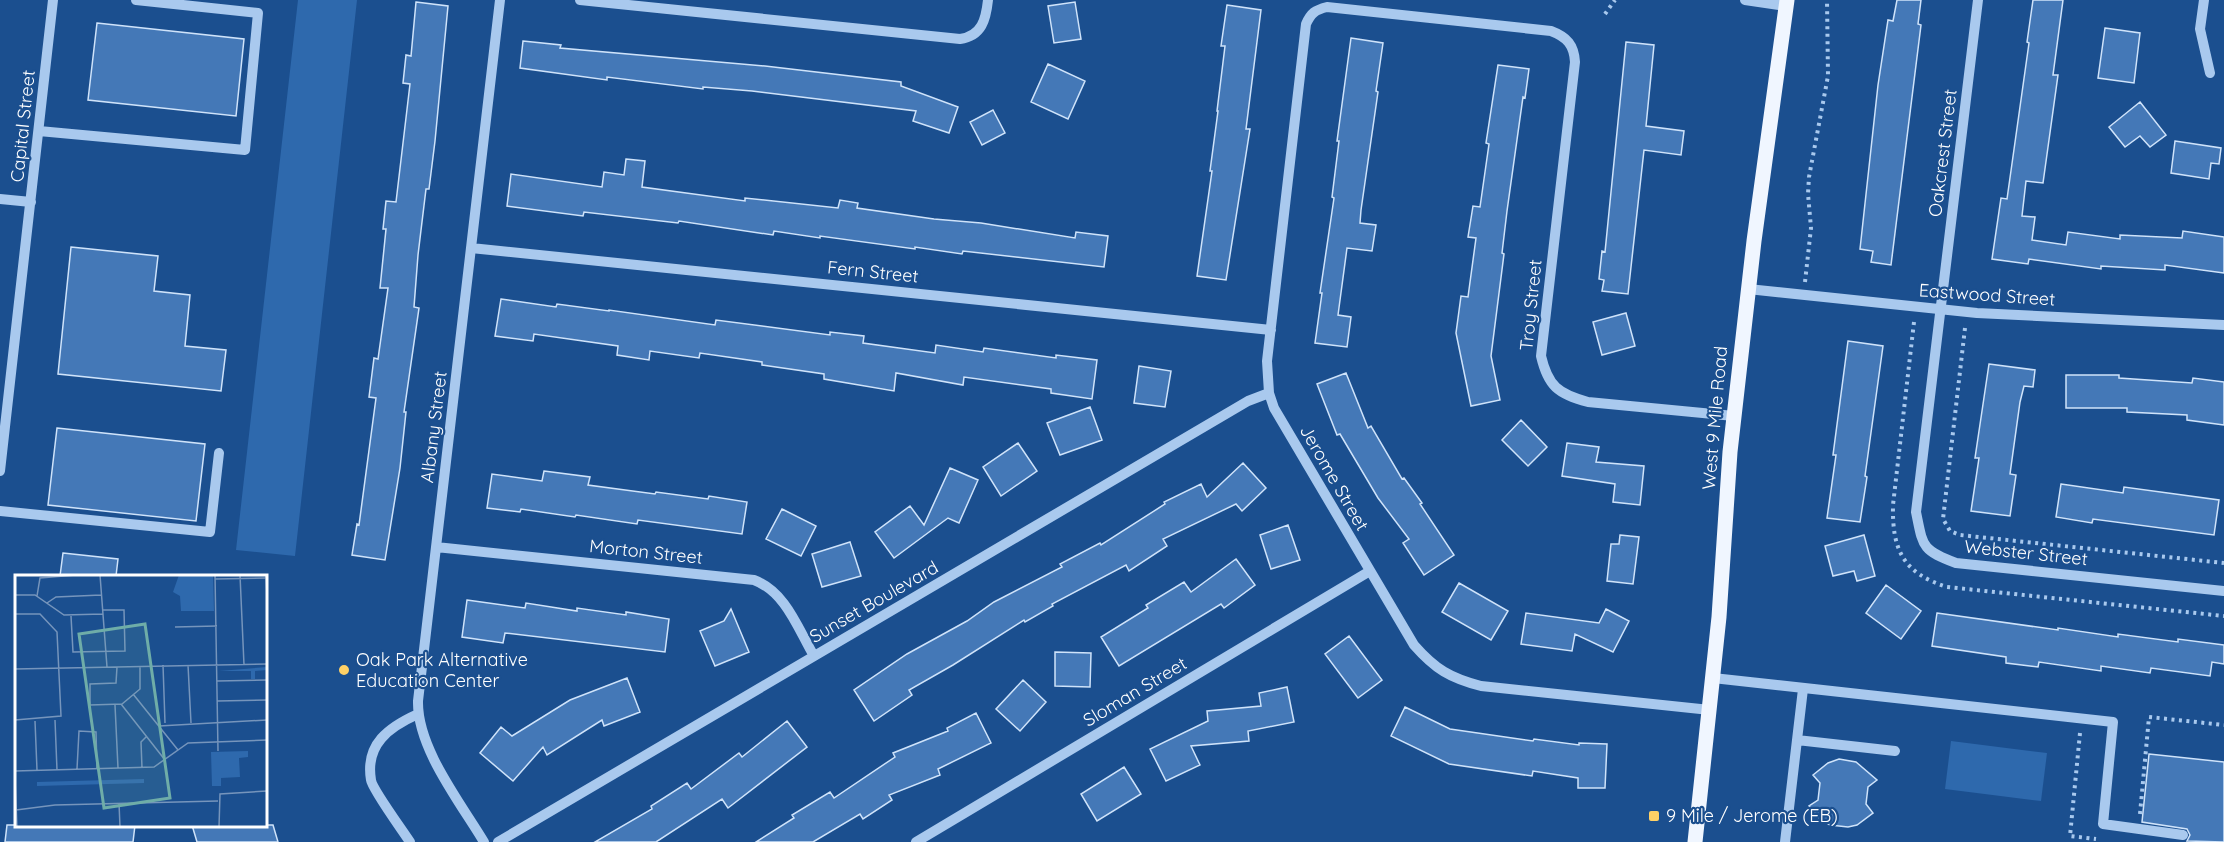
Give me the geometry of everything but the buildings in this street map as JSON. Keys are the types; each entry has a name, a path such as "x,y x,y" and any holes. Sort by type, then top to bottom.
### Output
{"main road":[{"name":"West 9 Mile Road","path":"1695,842 1719,617 1730,452 1748,289 1787,3"}],"street":[{"name":"Capital Street","path":"0,471 53,0"},
{"path":"39,131 245,150 258,13 136,0"},
{"name":"Albany Street","path":"484,842 429,750 418,714 419,688 500,0"},
{"path":"580,0 947,39 968,38 976,34 985,18 988,0"},
{"path":"1745,0 1787,3"},
{"name":"Oakcrest Street","path":"1941,309 1978,0"},
{"path":"2204,0 2200,29 2210,73"},
{"name":"Troy Street","path":"1315,10 1327,7 1551,31 1570,42 1575,53 1575,62 1541,356 1544,370 1552,385 1561,392 1569,397 1588,402 1734,416"},
{"name":"Jerome Street","path":"1315,10 1306,24 1266,369 1269,393 1274,408 1414,645 1430,663 1448,676 1481,686 1710,710"},
{"path":"0,199 32,202"},
{"name":"Fern Street","path":"471,248 1271,330"},
{"name":"Eastwood Street","path":"1748,289 1977,313 2224,325"},
{"name":"Webster Street","path":"1941,309 1916,512 1923,542 1928,551 1956,563 2224,591"},
{"name":"Sunset Boulevard","path":"498,842 1248,401 1269,393"},
{"path":"0,511 210,532 219,453"},
{"name":"Morton Street","path":"436,547 754,580 774,590 782,600 814,656"},
{"name":"Sloman Street","path":"919,841 1370,571"},
{"path":"1713,678 2113,722 2103,824 2183,835"},
{"path":"1785,842 1803,689"},
{"path":"410,842 371,781 371,762 376,746 386,731 399,722 418,714"},
{"path":"1797,740 1895,751"}],"path":[{"path":"1605,14 1615,0"},
{"path":"1806,280 1811,228 1809,177 1828,76 1827,0"},
{"path":"1914,322 1892,529 1899,551 1911,568 1928,581 1947,587 2224,616"},
{"path":"1965,328 1943,519 1950,531 1960,535 2224,563"},
{"path":"2138,830 2149,717 2224,725"},
{"path":"2080,730 2070,836 2104,840"}],"shaded area":[{"path":"298,0 357,0 295,556 236,550"},
{"path":"1951,741 2047,753 2041,801 1945,789"}],"place":[{"name":"Oak Park Alternative Education Center","path":"344,670"},
{"name":"9 Mile / Jerome (EB)","path":"1654,816"}]}
